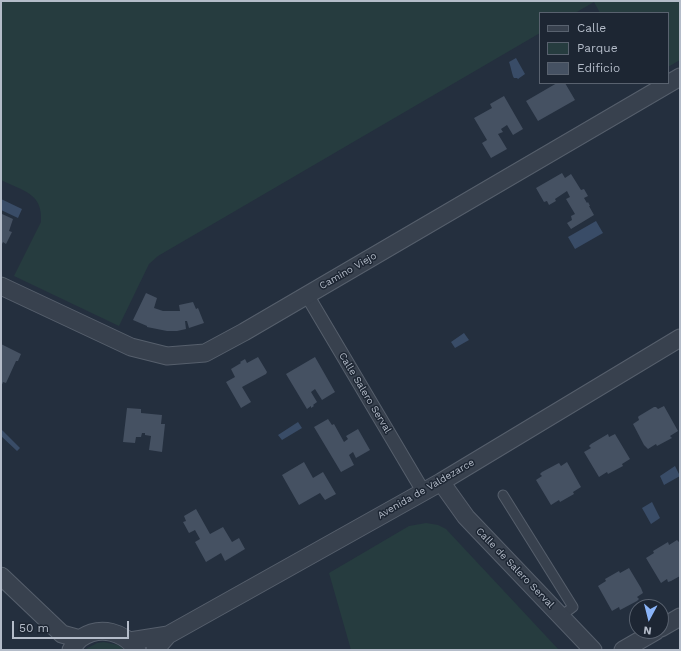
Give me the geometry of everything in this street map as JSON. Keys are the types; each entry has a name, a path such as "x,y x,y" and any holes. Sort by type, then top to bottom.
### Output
{"street":[{"name":"Camino Viejo","path":"669,83 680,77"},
{"name":"Camino Viejo","path":"1,286 132,347 167,356 205,353 668,84"},
{"name":"Calle Salero Serval","path":"307,295 423,491"},
{"name":"Avenida de Valdezarce","path":"134,646 168,635 441,482 680,338"},
{"name":"Calle de Salero Serval","path":"441,482 466,517 593,650"},
{"path":"1,576 62,634 76,644 95,632 108,631 120,635 134,646"},
{"path":"669,623 680,617"},
{"path":"62,634 67,650"},
{"name":"Avenida de Valdezarce","path":"155,650 168,635"},
{"path":"623,650 642,639"}],"lane":[{"path":"503,495 573,607 561,616"}],"green space":[{"path":"1,1 680,1 680,60 669,66 669,12 599,12 594,2 577,12 539,12 539,34 158,256 149,264 119,326 14,276 41,222 41,212 39,205 30,194 1,180"},
{"path":"426,523 438,525 446,529 559,650 351,650 329,573 409,526"},
{"path":"104,642 118,645 125,650 84,650 97,643"}],"water":[{"path":"516,58 525,74 518,79 514,78 509,62"},
{"path":"1,199 22,209 18,218 1,210"},
{"path":"596,221 603,233 575,249 568,237"},
{"path":"464,333 469,340 455,348 451,342"},
{"path":"298,422 302,428 282,440 278,435"},
{"path":"1,429 20,448 17,451 1,436"},
{"path":"675,466 680,476 664,485 660,476"},
{"path":"652,502 660,518 651,524 642,508"}],"building":[{"path":"555,84 566,84 575,100 538,121 526,101"},
{"path":"504,96 523,129 513,135 507,125 501,129 503,132 498,134 507,149 491,158 482,143 487,140 474,118 492,108 490,104"},
{"path":"562,173 565,178 571,174 581,190 584,189 588,196 584,198 587,203 588,202 594,215 571,229 567,223 572,220 571,216 575,214 566,199 570,197 567,191 549,205 547,201 544,202 536,188"},
{"path":"2,214 13,219 9,231 12,232 6,244 3,242 1,246"},
{"path":"146,293 157,298 154,308 163,311 180,311 179,305 193,302 196,309 198,308 204,323 189,328 187,321 185,321 186,329 167,331 147,327 133,320"},
{"path":"1,344 21,354 18,361 16,361 6,383 3,382 1,387"},
{"path":"258,357 267,372 266,374 242,387 251,402 241,408 226,382 235,377 231,369 245,359 247,363"},
{"path":"315,357 335,392 322,400 315,389 311,392 317,402 313,405 314,406 307,409 286,374"},
{"path":"664,406 678,431 670,436 672,438 657,446 656,444 648,449 644,445 633,424 639,420 639,416 654,407 658,409"},
{"path":"127,408 141,409 141,413 162,415 161,424 165,424 162,452 149,450 151,436 145,435 145,433 142,433 141,437 136,437 135,443 123,442"},
{"path":"328,419 332,425 334,424 344,442 348,439 346,436 358,429 370,450 356,458 353,452 349,455 354,465 341,472 314,427"},
{"path":"608,434 609,437 615,434 630,459 622,464 623,466 608,474 607,472 599,477 584,452 591,448 589,446 591,444"},
{"path":"304,462 313,478 323,472 336,494 325,500 320,493 299,505 282,475"},
{"path":"567,462 581,487 573,492 574,494 551,505 536,480 542,476 540,474 542,472 559,463 561,466"},
{"path":"196,509 210,534 223,527 232,542 239,538 245,549 225,561 221,553 206,562 195,542 200,539 195,530 189,533 183,522 186,521 184,516"},
{"path":"677,540 680,543 680,576 668,582 667,579 661,583 646,558 654,553 653,551 668,542 669,545"},
{"path":"629,568 643,593 637,597 639,599 629,599 629,605 620,610 619,607 612,611 598,586 606,581 605,579 619,571 620,573"}]}
